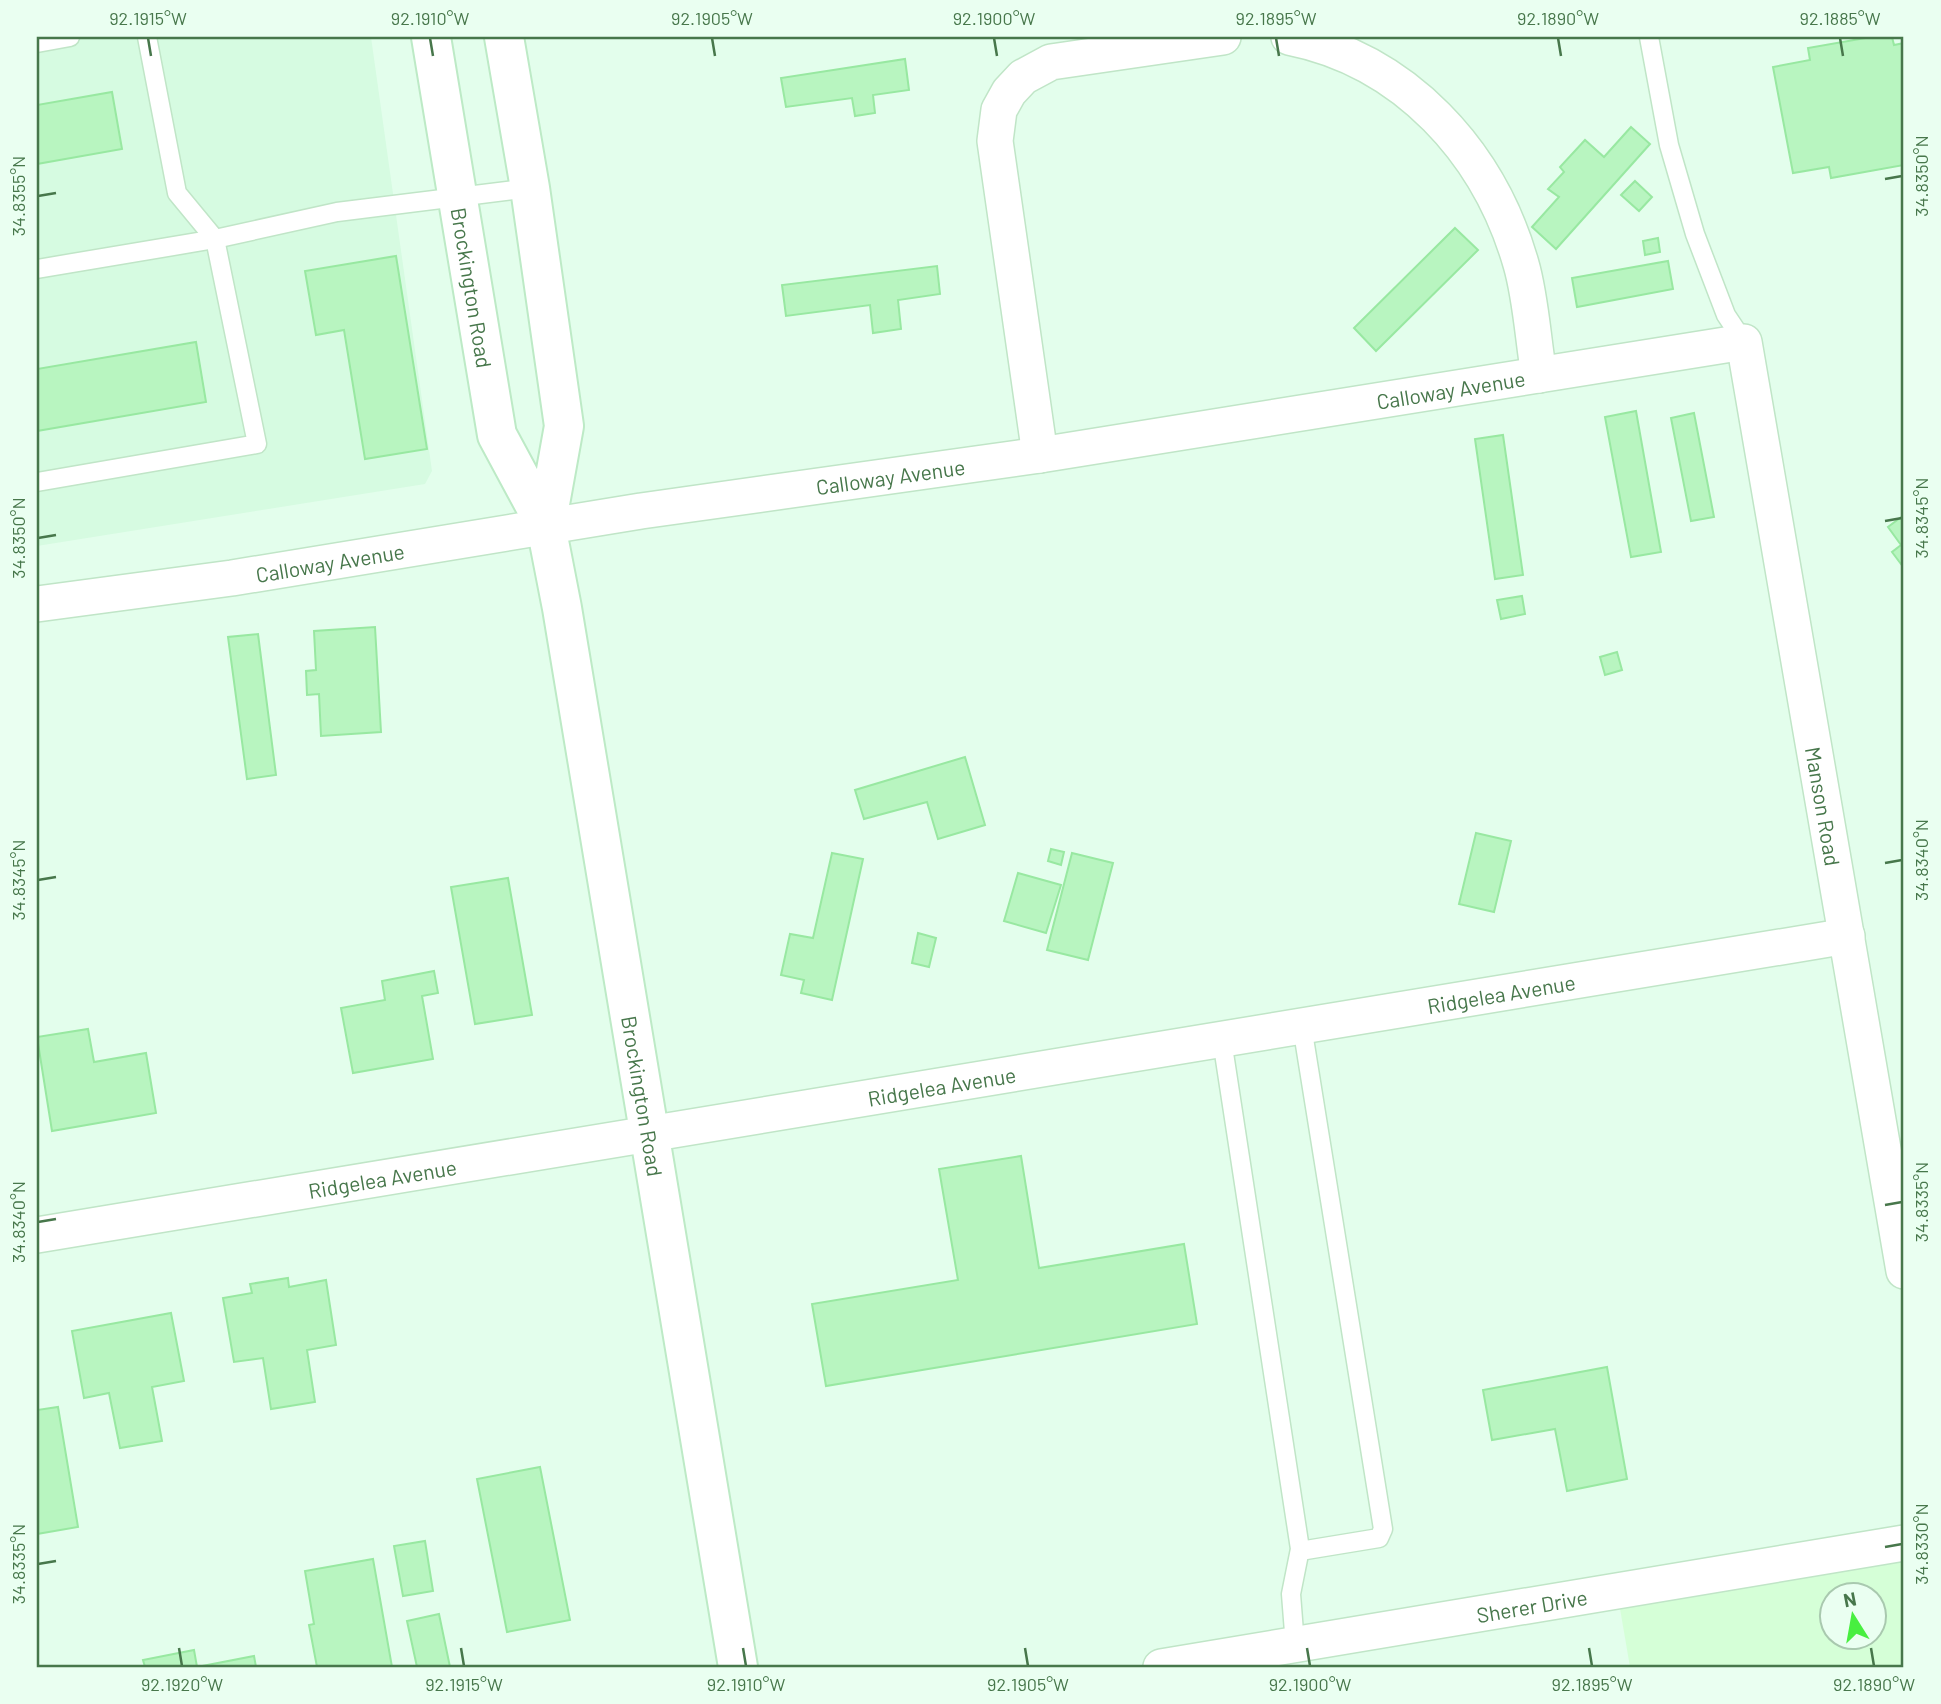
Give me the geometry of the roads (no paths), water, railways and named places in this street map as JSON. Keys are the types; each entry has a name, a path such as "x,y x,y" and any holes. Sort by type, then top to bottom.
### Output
{"main road":[{"name":"Brockington Road","path":"431,37 497,435 546,526 562,608 738,1667"},
{"name":"Brockington Road","path":"504,37 530,188 564,426 546,526"}],"street":[{"path":"1040,455 995,141 999,110 1009,92 1023,76 1051,62 1223,37"},
{"path":"1289,37 1316,42 1349,54 1401,85 1446,125 1471,156 1502,209 1522,265 1539,375"},
{"name":"Calloway Avenue","path":"37,604 232,578 641,511 1040,455 1744,342"},
{"name":"Manson Road","path":"1744,342 1904,1271"},
{"name":"Ridgelea Avenue","path":"37,1235 1847,936"},
{"name":"Sherer Drive","path":"1161,1667 1904,1543"}],"lane":[{"path":"37,43 70,37"},
{"path":"37,482 257,444 215,239 177,193 147,37"},
{"path":"1649,37 1669,145 1695,234 1726,315 1744,342"},
{"path":"37,269 215,239 337,212 530,188"},
{"path":"1300,1551 1379,1538 1383,1529 1302,1026"},
{"path":"1222,1040 1300,1551 1291,1594 1295,1645"}]}
